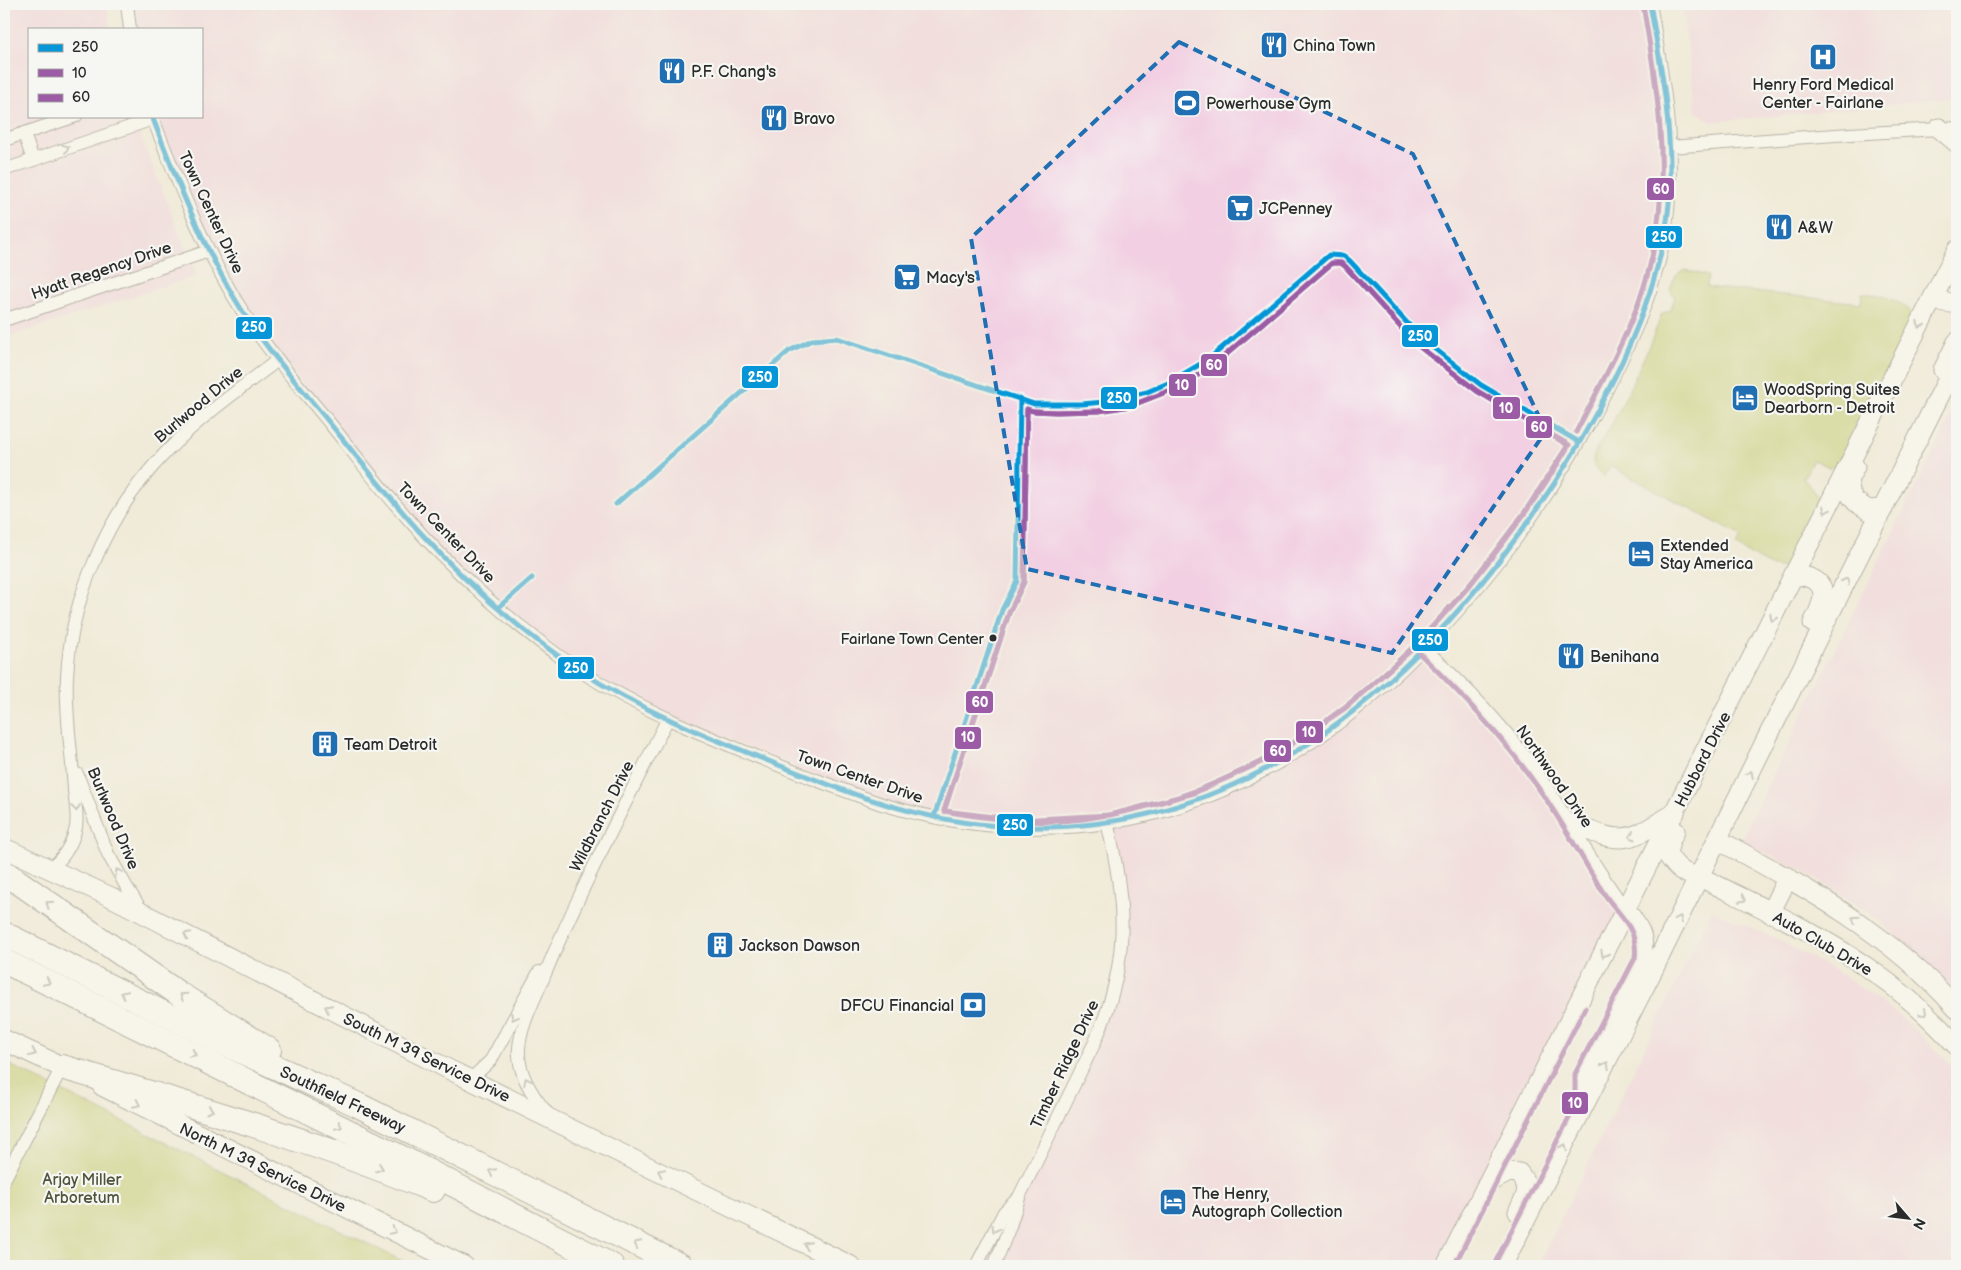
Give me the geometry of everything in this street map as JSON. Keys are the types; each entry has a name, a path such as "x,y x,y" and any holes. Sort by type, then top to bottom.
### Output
{"highway":[{"path":"4,872 179,994 358,1105"},
{"name":"Southfield Freeway","path":"4,934 219,1041 358,1105 681,1266"},
{"name":"Southfield Freeway","path":"4,961 395,1154 612,1266"},
{"path":"62,1067 245,1121 332,1150 394,1173 580,1251"}],"main road":[{"path":"4,1040 62,1067"}],"street":[{"path":"127,4 130,28"},
{"name":"Town Center Drive","path":"153,118 209,251 252,328 405,516 453,565 513,620 578,669 618,694 719,742 809,777 879,803 923,815 994,827 1065,828 1108,822 1185,804 1228,788 1275,765 1314,741 1350,714 1424,649 1474,592 1523,530 1580,442 1618,368 1645,306 1658,262 1666,224 1669,148 1650,4"},
{"path":"4,140 70,118"},
{"path":"4,170 153,118"},
{"path":"1938,128 1957,143"},
{"path":"1669,148 1957,128"},
{"path":"24,134 33,160"},
{"name":"Hubbard Drive","path":"1450,1262 1957,250"},
{"name":"Hyatt Regency Drive","path":"4,320 209,251"},
{"path":"1932,300 1957,304"},
{"path":"1921,434 1922,412 1957,342"},
{"name":"Burlwood Drive","path":"51,868 62,858 68,849 76,825 66,705 71,645 84,588 107,532 135,488 170,447 196,423 278,360"},
{"path":"1502,1266 1584,1108 1957,361"},
{"path":"1879,404 1874,428 1848,480 1851,496 1856,502 1868,510 1883,509"},
{"path":"1768,738 1769,712 1822,606 1823,595 1819,583 1810,576 1795,575"},
{"name":"Northwood Drive","path":"1424,649 1468,691 1533,767 1613,894 1626,910"},
{"name":"Auto Club Drive","path":"1739,685 1732,718 1670,841 1668,854 1675,865 1686,874 1700,877 1843,951 1900,991 1935,1022 1957,1046"},
{"name":"Wildbranch Drive","path":"554,1121 536,1100 523,1074 519,1049 521,1031 564,929 668,718"},
{"name":"Burlwood Drive","path":"72,760 108,854 143,913"},
{"path":"1570,824 1605,837 1622,839 1639,834 1675,813"},
{"name":"Timber Ridge Drive","path":"994,1266 1020,1195 1104,1023 1118,975 1123,929 1122,897 1108,822"},
{"name":"Auto Club Drive","path":"1718,840 1788,877 1834,905 1884,941 1920,972 1957,1009"},
{"name":"South M 39 Service Drive","path":"4,848 51,868 143,913 554,1121 850,1266"},
{"path":"1770,912 1788,877"},
{"path":"1584,1108 1582,1078 1642,960 1644,944 1640,929 1626,910"},
{"name":"Wildbranch Drive","path":"471,1079 491,1060 564,929"},
{"path":"1843,951 1866,953 1884,941"},
{"path":"1900,991 1920,972"},
{"path":"4,1180 62,1067"},
{"name":"North M 39 Service Drive","path":"62,1067 464,1266"},
{"path":"1488,1183 1509,1172 1519,1173 1526,1181 1527,1193 1490,1266"},
{"name":"Timber Ridge Drive","path":"976,1266 1004,1212 1020,1195"}],"highlighted area":[{"path":"1179,42 1413,154 1546,431 1392,653 1027,569 971,238"}],"shaded area":[{"path":"4,4 108,4 110,28 28,28 28,118 133,118 197,276 4,338"},
{"name":"Fairlane Town Center","path":"127,4 1650,4 1669,183 1645,306 1555,482 1425,649 1504,731 1626,910 1446,1266 976,1266 1078,1078 1121,954 1107,823 1019,828 879,803 618,693 513,620 405,516 232,294 153,118 202,118 202,28 130,28"},
{"name":"Henry Ford Medical Center - Fairlane","path":"1682,4 1957,4 1957,98 1712,122 1696,112"},
{"path":"1957,404 1957,994 1939,974 1877,919 1808,873 1740,841"},
{"path":"1712,910 1777,939 1844,976 1895,1012 1944,1057 1957,1072 1957,1266 1538,1266"}],"green space":[{"path":"1686,270 1708,276 1707,287 1861,303 1862,293 1876,295 1898,302 1910,310 1914,316 1842,464 1832,468 1813,460 1803,479 1812,487 1816,494 1818,502 1817,511 1790,564 1783,567 1779,568 1769,565 1736,546 1741,536 1610,466 1604,476 1593,463 1596,452 1627,394 1662,314 1670,310 1675,297 1670,290 1674,280 1679,273"},
{"name":"Arjay Miller Arboretum","path":"4,1062 412,1266 4,1266"}],"transit line":[{"name":"250","path":"153,118 200,233 235,299 267,347 419,531 475,588 515,623 579,670 648,709 721,742 841,789 888,805 937,818 962,822 1050,827 1132,818 1209,795 1280,761 1347,716 1409,663 1466,601 1519,534 1568,461 1615,377 1634,334 1650,290 1662,246 1669,204 1670,154 1663,79 1650,4"},
{"name":"60","path":"1576,432 1611,365 1632,319 1648,271 1659,217 1661,186 1660,126 1653,65 1643,5"},
{"name":"250","path":"616,504 789,351 812,340 837,338 1034,404 1104,402 1147,392 1168,383 1209,359 1329,255 1344,256 1350,261 1421,338 1481,385 1579,442"},
{"name":"10","path":"1332,263 1341,263 1345,266 1416,344 1477,391 1568,445 1524,513 1470,585 1410,651 1344,709 1272,757 1194,793 1110,815 1018,820 944,811 1009,613 1024,582 1027,409 1056,412 1099,411 1130,406 1179,387 1214,365 1332,263"},
{"name":"60","path":"1332,263 1341,263 1345,266 1416,344 1477,391 1569,445 1526,512 1477,576 1438,621 1396,664 1351,702 1304,736 1253,765 1200,789 1143,807 1083,819 1031,821 944,811 1009,613 1024,582 1027,409 1056,412 1099,411 1130,406 1179,387 1214,365 1332,263"},
{"name":"250","path":"934,817 1002,610 1017,581 1020,398"},
{"name":"250","path":"499,607 532,578"},
{"name":"10","path":"1420,654 1480,715 1521,765 1552,808 1601,889 1625,921 1630,929 1635,947 1635,958 1575,1074 1575,1106 1495,1263"},
{"name":"10","path":"1454,1266 1585,1008"}],"place":[{"name":"China Town","path":"1274,45"},
{"name":"Henry Ford Medical Center - Fairlane","path":"1823,57"},
{"name":"P.F. Chang's","path":"672,71"},
{"name":"Powerhouse Gym","path":"1187,103"},
{"name":"Bravo","path":"774,118"},
{"name":"JCPenney","path":"1240,208"},
{"name":"A&W","path":"1779,227"},
{"name":"Macy's","path":"907,277"},
{"name":"WoodSpring Suites Dearborn - Detroit","path":"1745,398"},
{"name":"Extended Stay America","path":"1641,554"},
{"name":"Fairlane Town Center","path":"993,638"},
{"name":"Benihana","path":"1571,656"},
{"name":"Team Detroit","path":"325,744"},
{"name":"Jackson Dawson","path":"720,945"},
{"name":"DFCU Financial","path":"973,1005"},
{"name":"The Henry, Autograph Collection","path":"1173,1202"}]}
